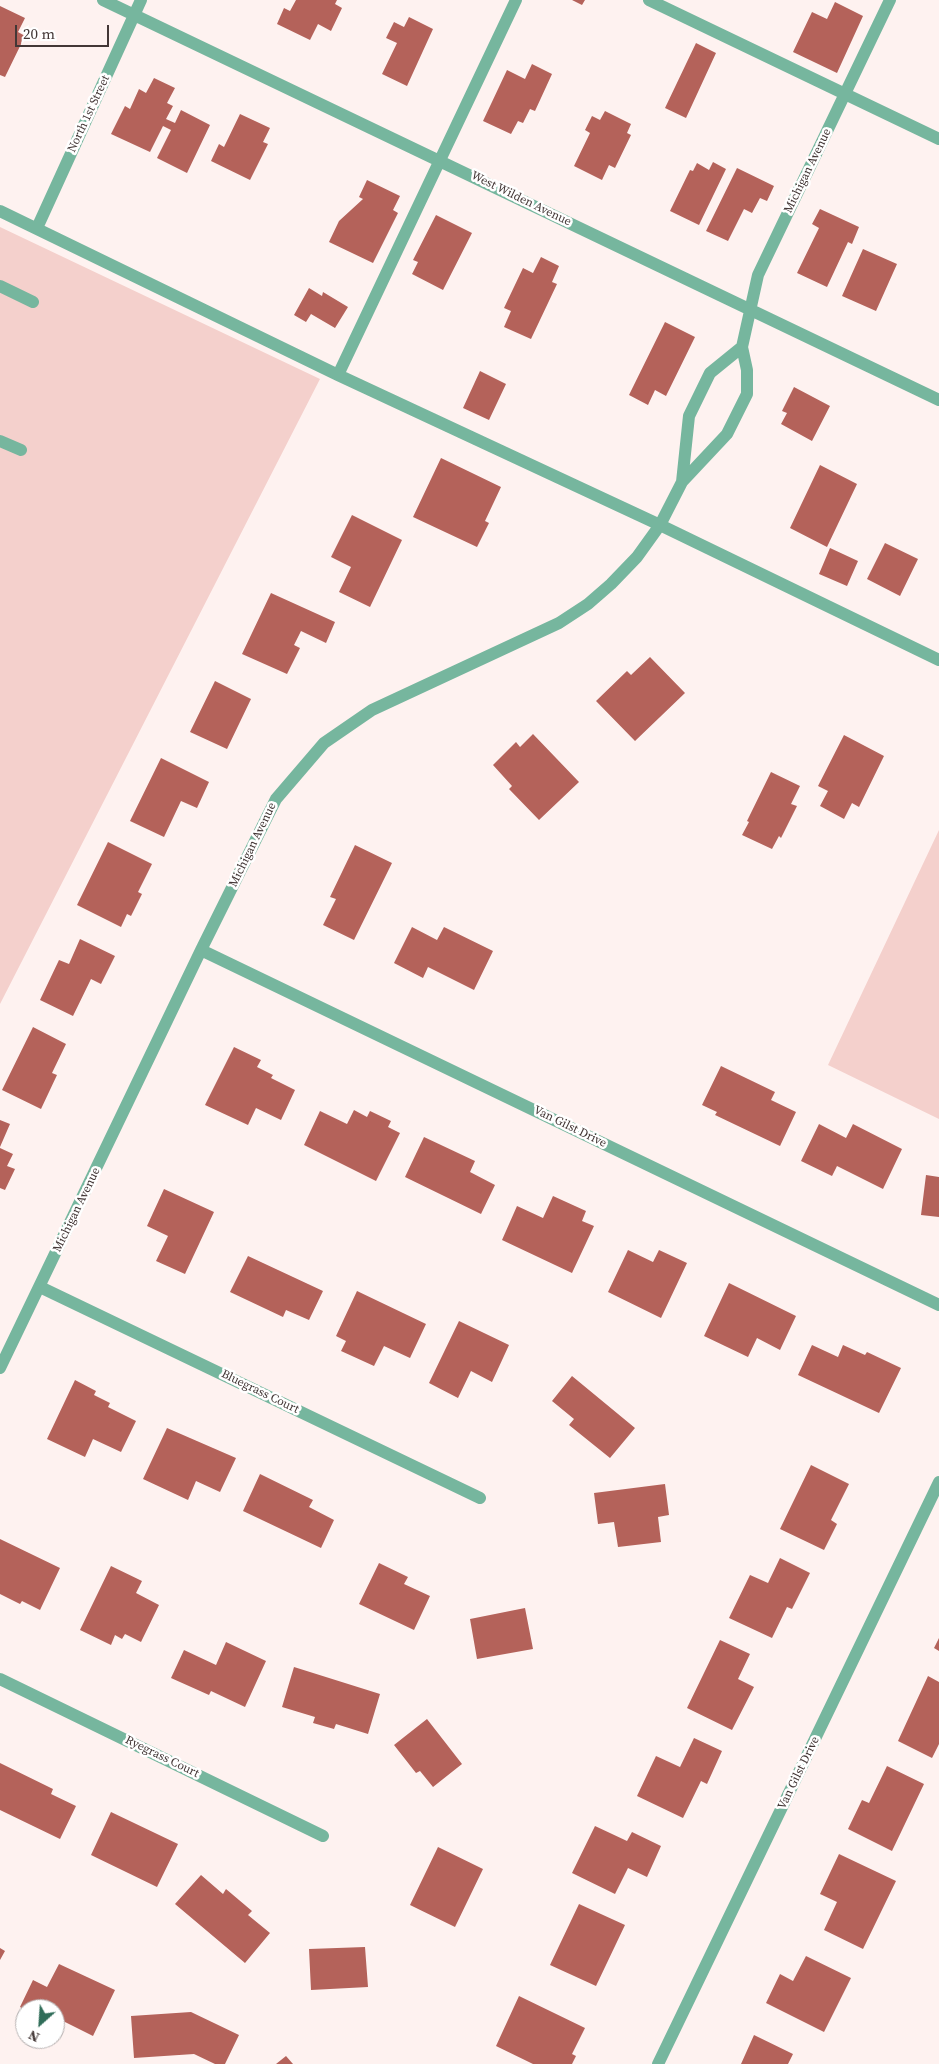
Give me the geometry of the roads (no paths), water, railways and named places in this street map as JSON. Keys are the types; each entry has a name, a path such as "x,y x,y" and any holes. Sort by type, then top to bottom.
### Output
{"street":[{"name":"West Wilden Avenue","path":"103,0 939,400"},
{"name":"North 1st Street","path":"37,228 141,0"},
{"path":"338,375 516,0"},
{"path":"649,0 939,139"},
{"name":"Michigan Avenue","path":"0,1368 276,798 324,742 372,710 559,623 588,604 637,557 660,525 682,482 728,434 747,394 746,370 742,347 758,275 890,0"},
{"path":"0,211 338,375 660,525 939,660"},
{"path":"0,286 32,302"},
{"name":"Michigan Avenue","path":"682,482 689,416 710,373 742,347"},
{"path":"0,441 21,450"},
{"name":"Van Gilst Drive","path":"201,950 939,1305"},
{"name":"Bluegrass Court","path":"40,1287 480,1498"},
{"name":"Van Gilst Drive","path":"658,2064 939,1482"},
{"name":"Ryegrass Court","path":"0,1679 323,1836"}]}
